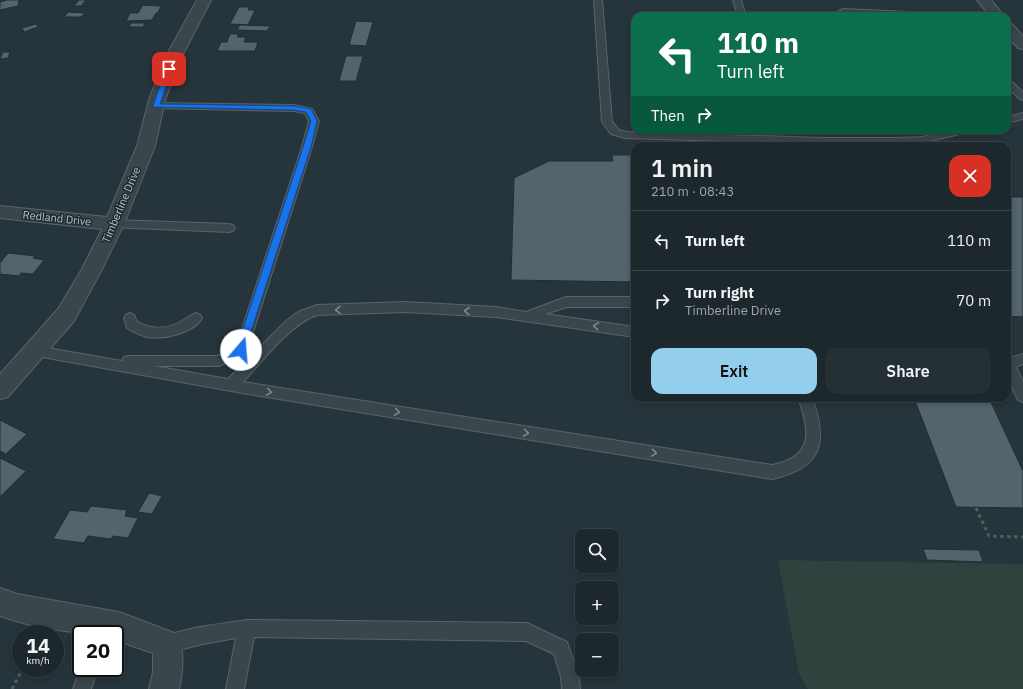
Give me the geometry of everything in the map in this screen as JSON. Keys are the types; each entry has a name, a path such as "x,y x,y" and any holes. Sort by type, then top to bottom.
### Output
{"street":[{"name":"Timberline Drive","path":"0,390 36,351 66,315 92,269 114,224 146,146 156,106 173,58 204,0"},
{"path":"984,0 994,12"},
{"path":"1011,32 1023,45"},
{"name":"Redland Drive","path":"0,212 114,224"},
{"path":"2,606 92,625"},
{"path":"124,633 167,644 168,672 164,689"}],"lane":[{"path":"598,0 607,122 615,132 625,135 780,135 887,141 922,140 947,134"},
{"path":"737,0 741,12"},
{"path":"1011,86 1023,96"},
{"path":"95,361 219,361 241,350 314,121 309,111 294,108 156,106"},
{"path":"1011,119 1023,116"},
{"path":"884,134 887,141"},
{"path":"114,224 229,228"},
{"path":"526,316 566,302 631,302"},
{"path":"231,385 290,324 302,315 317,310 405,307 496,312 631,331"},
{"path":"130,318 131,325 138,330 146,333 160,333 186,326 196,318"},
{"path":"36,351 231,385 772,472 784,471 798,465 806,457 814,441 811,411 807,402"},
{"path":"1011,363 1023,359"},
{"path":"1011,370 1023,396"},
{"path":"235,689 248,628"},
{"path":"167,644 202,635 248,628 528,632 561,648 570,677 571,689"},
{"path":"82,689 86,677"}],"path":[{"path":"976,508 989,536 1023,537"},
{"path":"12,689 18,677"}],"green space":[{"path":"778,560 1023,564 1023,689 808,689 799,674"}],"building":[{"path":"7,0 19,0 18,6 0,10 0,2"},
{"path":"79,0 86,0 81,6 74,6"},
{"path":"143,5 161,6 158,13 156,13 152,20 126,21 130,13 138,13"},
{"path":"239,7 249,7 248,10 255,10 248,25 230,24"},
{"path":"68,12 85,13 81,17 64,17"},
{"path":"356,21 373,22 366,46 349,45"},
{"path":"131,23 145,23 143,27 129,27"},
{"path":"36,24 38,27 24,32 22,28"},
{"path":"240,25 270,26 267,31 237,30"},
{"path":"230,34 239,34 237,37 246,37 244,42 258,42 255,51 217,51 221,42 227,42"},
{"path":"3,52 10,52 8,58 0,59"},
{"path":"346,56 363,56 356,81 339,81"},
{"path":"612,155 631,155 631,282 511,280 514,178 549,161 613,161"},
{"path":"1011,197 1023,197 1023,317 1011,316"},
{"path":"8,253 35,256 33,258 44,260 33,274 21,273 19,276 0,274 0,263"},
{"path":"916,402 991,402 1023,471 1023,508 956,507"},
{"path":"0,420 27,434 6,454 0,451"},
{"path":"0,458 26,471 0,497"},
{"path":"149,493 162,496 152,514 138,512"},
{"path":"91,506 127,510 125,516 138,518 128,538 113,536 111,539 88,536 84,543 53,539 70,510 87,512"},
{"path":"923,549 979,550 983,562 927,560"}],"route":[{"path":"169,69 156,106 294,108 309,111 314,121 307,147 241,350"}]}
